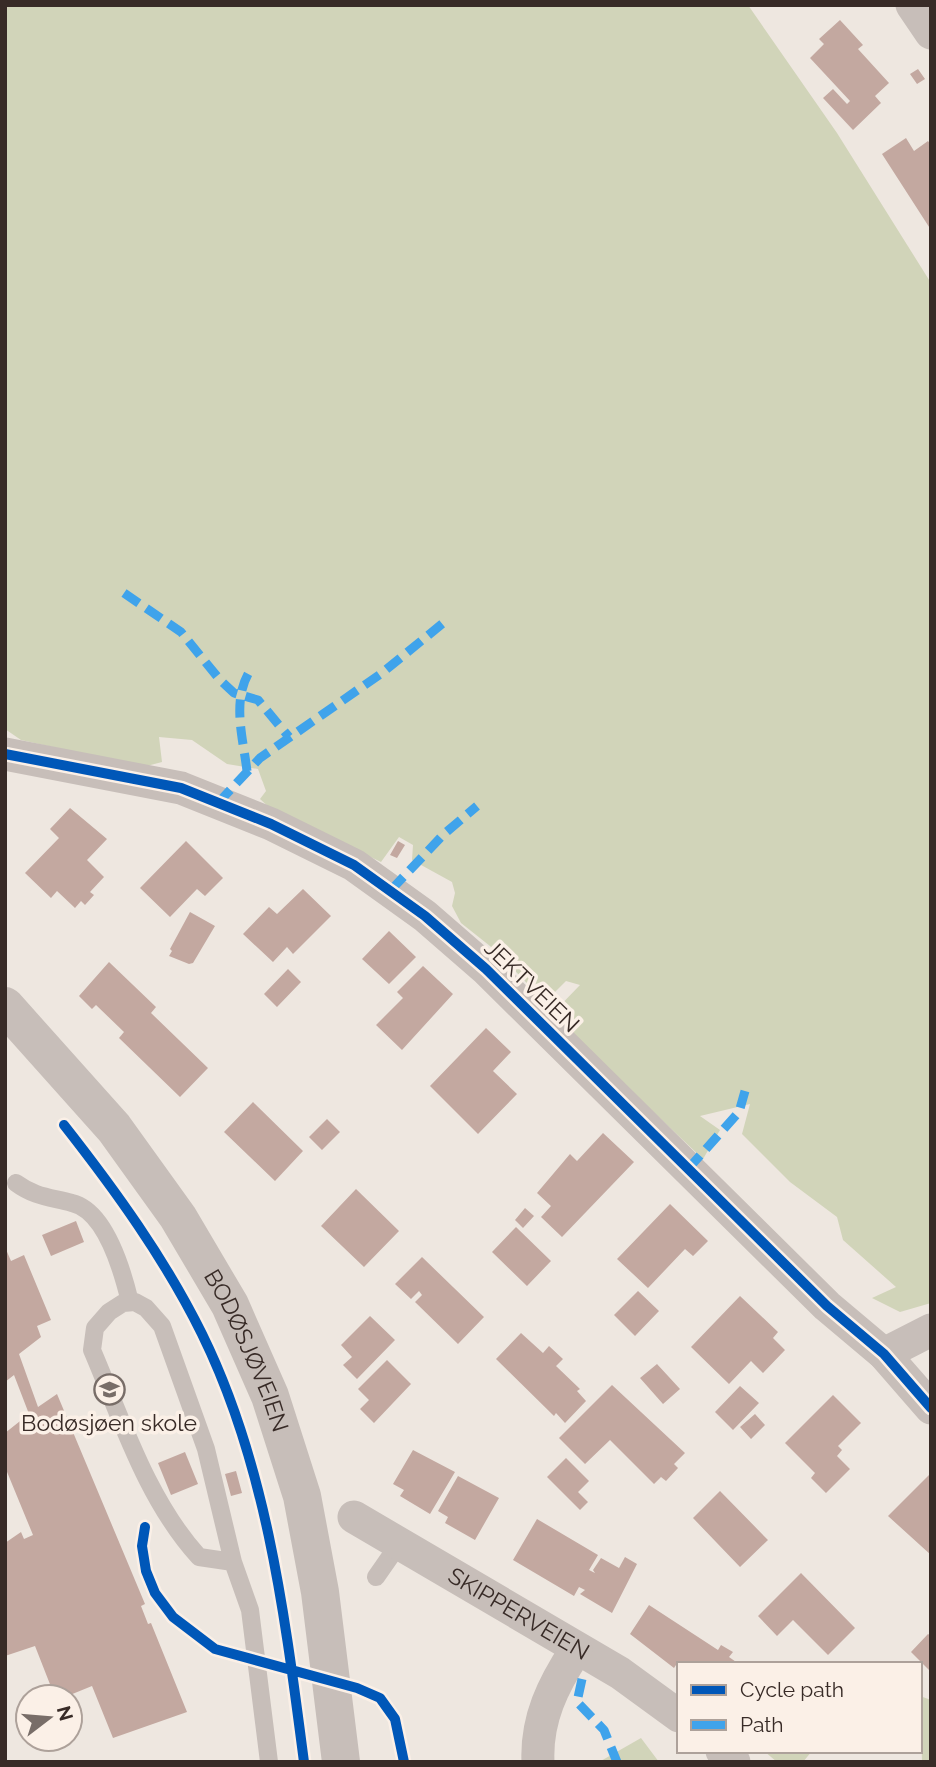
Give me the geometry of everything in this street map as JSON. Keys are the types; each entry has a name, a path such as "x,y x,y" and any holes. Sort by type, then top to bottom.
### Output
{"street":[{"path":"912,5 931,33"},
{"name":"JEKTVEIEN","path":"5,754 181,788 271,824 354,865 425,916 486,968 827,1306 884,1354 931,1408"},
{"name":"BODØSJØVEIEN","path":"5,1006 57,1068 114,1128 178,1217 230,1305 270,1396 302,1496 320,1592 341,1762"},
{"path":"884,1354 931,1330"},
{"name":"SKIPPERVEIEN","path":"355,1517 576,1650 620,1673 677,1715"},
{"path":"538,1762 537,1738 545,1706 559,1676 576,1650"}],"lane":[{"path":"16,1183 41,1198 73,1203 86,1209 117,1255 130,1302"},
{"path":"233,1562 199,1558 178,1534 153,1489 92,1350 95,1328 109,1312 123,1303 130,1302 146,1308 162,1326 206,1450 233,1562 250,1610 269,1762"},
{"path":"376,1577 399,1544"}],"green space":[{"path":"5,5 748,5 837,133 931,283 931,1303 900,1312 872,1298 896,1287 843,1240 837,1217 790,1182 742,1134 750,1104 700,1116 720,1130 703,1159 551,1015 580,985 566,981 545,1002 495,950 461,923 452,906 455,893 452,882 412,860 413,845 399,837 381,862 271,809 260,799 266,791 258,769 227,764 192,740 159,737 162,762 143,767 21,740 5,729"},
{"path":"922,1697 931,1700 931,1762 922,1762"},
{"path":"641,1738 659,1762 599,1762"},
{"path":"766,1753 810,1753 803,1762 777,1762"}],"building":[{"path":"840,20 863,45 858,49 889,83 875,96 881,103 853,130 823,98 833,89 847,104 850,101 810,58 824,44 819,39"},
{"path":"918,69 925,79 917,84 910,74"},
{"path":"906,138 914,151 928,141 931,145 931,230 882,154"},
{"path":"70,808 107,839 87,860 104,877 90,892 94,895 85,905 81,901 75,908 57,891 51,898 25,873 59,838 50,829"},
{"path":"186,841 223,878 205,896 197,889 170,917 140,888"},
{"path":"398,841 405,845 397,858 390,855"},
{"path":"303,889 331,916 293,954 287,947 273,962 243,934 269,907 277,914"},
{"path":"190,912 215,926 193,963 189,964 169,956 172,951 170,949"},
{"path":"389,931 416,957 389,984 362,959"},
{"path":"109,962 156,1007 151,1013 208,1068 180,1097 119,1038 124,1032 96,1005 92,1009 79,996"},
{"path":"423,966 453,994 402,1050 376,1025 403,998 397,992"},
{"path":"288,969 301,982 277,1007 264,994"},
{"path":"486,1028 511,1052 493,1071 517,1094 478,1134 430,1086"},
{"path":"253,1102 303,1151 275,1181 224,1132"},
{"path":"327,1119 340,1132 322,1150 309,1137"},
{"path":"603,1133 634,1162 562,1237 541,1217 551,1206 537,1193 570,1154 577,1161"},
{"path":"356,1189 399,1231 364,1267 321,1226"},
{"path":"670,1204 708,1241 693,1256 685,1249 648,1288 617,1259"},
{"path":"525,1208 534,1216 523,1228 515,1220"},
{"path":"76,1221 84,1242 51,1256 42,1235"},
{"path":"516,1227 551,1261 527,1286 492,1252"},
{"path":"5,1247 11,1261 24,1255 51,1320 37,1326 41,1337 19,1354 38,1407 57,1394 145,1604 141,1606 148,1624 151,1623 187,1712 113,1738 92,1686 84,1689 84,1683 50,1683 35,1646 5,1656 5,1543 21,1532 24,1539 33,1535 5,1467 5,1433 29,1414 14,1375 5,1382"},
{"path":"422,1257 484,1317 458,1344 415,1302 422,1295 419,1291 411,1299 395,1284"},
{"path":"638,1291 659,1311 635,1336 614,1315"},
{"path":"740,1296 778,1332 773,1338 785,1350 763,1373 751,1361 729,1384 691,1347"},
{"path":"370,1316 395,1340 357,1379 343,1365 352,1357 341,1345"},
{"path":"521,1333 543,1353 549,1346 563,1359 556,1366 580,1389 577,1391 586,1401 565,1423 556,1413 554,1416 496,1359"},
{"path":"387,1360 411,1384 374,1423 360,1409 369,1400 358,1389"},
{"path":"657,1364 680,1389 663,1404 640,1378"},
{"path":"612,1385 685,1453 674,1464 678,1468 666,1481 661,1477 654,1484 610,1440 585,1464 559,1438"},
{"path":"740,1386 759,1403 733,1430 715,1412"},
{"path":"833,1395 861,1423 838,1446 842,1450 837,1456 850,1469 826,1493 811,1478 815,1473 785,1443"},
{"path":"755,1414 765,1425 751,1439 740,1427"},
{"path":"413,1450 455,1472 430,1514 400,1496 404,1490 393,1484"},
{"path":"185,1452 198,1484 171,1495 158,1463"},
{"path":"566,1458 589,1481 578,1492 588,1502 580,1510 547,1477"},
{"path":"236,1471 242,1493 231,1496 225,1474"},
{"path":"931,1473 931,1555 888,1516"},
{"path":"458,1476 499,1498 475,1540 445,1523 448,1517 438,1511"},
{"path":"720,1491 768,1540 740,1567 693,1518"},
{"path":"537,1519 598,1555 589,1570 595,1573 593,1570 601,1558 619,1568 625,1557 637,1564 612,1613 580,1594 585,1590 579,1587 574,1596 513,1560"},
{"path":"801,1573 855,1628 828,1655 793,1620 777,1636 758,1616"},
{"path":"649,1605 718,1650 721,1645 733,1652 729,1657 736,1662 677,1662 674,1668 630,1634"},
{"path":"928,1634 931,1636 929,1670 911,1652"}],"marked path":[{"path":"124,593 181,632 220,680 234,693 258,700 289,737"},
{"path":"218,803 260,758 382,673 448,619"},
{"path":"247,771 240,705 241,693 251,669"},
{"path":"391,890 444,834 477,806"},
{"path":"688,1169 739,1112 745,1091"},
{"path":"582,1679 577,1702 604,1730 617,1762"}],"cycle path":[{"path":"5,754 181,788 271,824 354,865 425,916 486,969 827,1306 884,1354 931,1408"},
{"path":"64,1125 156,1252 188,1306 224,1384 243,1436 270,1543 281,1598 304,1762"},
{"path":"145,1527 142,1546 146,1571 155,1593 173,1617 215,1649 357,1688 380,1698 395,1719 404,1762"}],"place":[{"name":"Bodøsjøen skole","path":"109,1389"}]}
